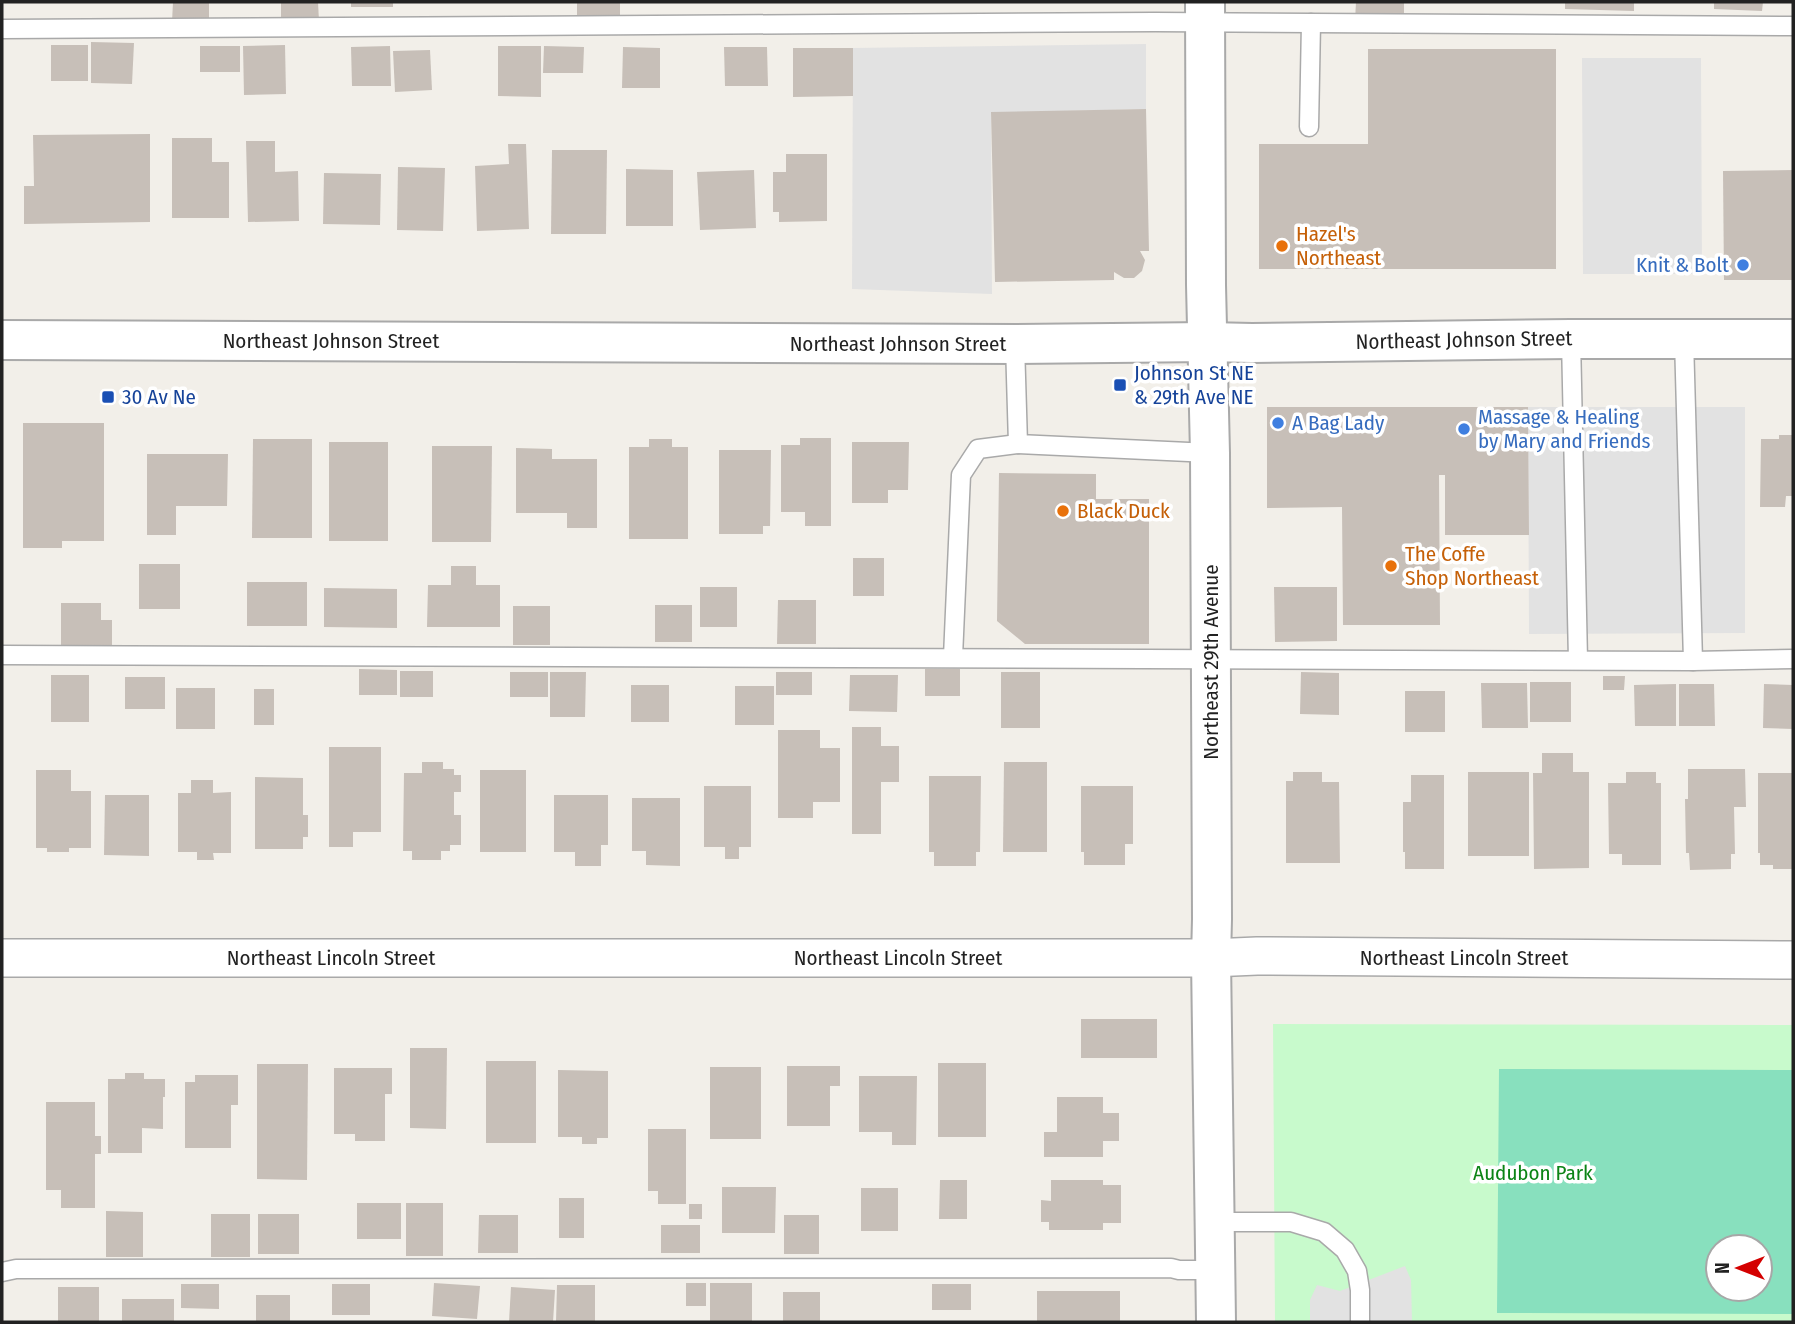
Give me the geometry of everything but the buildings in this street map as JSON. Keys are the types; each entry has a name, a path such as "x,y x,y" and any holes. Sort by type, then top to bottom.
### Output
{"street":[{"name":"Northeast 29th Avenue","path":"1205,12 1216,1322"},
{"name":"Northeast Johnson Street","path":"2,340 1015,344 1793,339"},
{"name":"Northeast Lincoln Street","path":"2,958 1257,956 1793,960"}],"lane":[{"path":"2,29 1205,12 1311,23 1793,26"},
{"path":"1309,127 1311,23"},
{"path":"1572,339 1578,660"},
{"path":"1684,339 1693,661"},
{"path":"1015,344 1018,444"},
{"path":"953,657 961,475 978,449 1018,444 1210,453"},
{"path":"2,655 1693,661 1793,659"},
{"path":"1215,1222 1291,1222 1324,1232 1345,1250 1357,1271 1360,1322"},
{"path":"2,1272 16,1269 1216,1270"}],"green space":[{"name":"Audubon Park","path":"1273,1024 1793,1025 1793,1322 1275,1322"},
{"path":"1499,1069 1793,1070 1793,1314 1497,1313"}],"shaded area":[{"path":"1146,44 1146,109 991,113 992,294 852,289 853,48"},
{"path":"1582,58 1701,58 1702,274 1583,274"},
{"path":"1528,407 1745,407 1745,633 1529,634"},
{"path":"1405,1266 1411,1280 1412,1322 1310,1322 1310,1300 1317,1285 1340,1291"}],"place":[{"name":"Hazel's Northeast","path":"1282,246"},
{"name":"Knit & Bolt","path":"1743,265"},
{"name":"Johnson St NE & 29th Ave NE","path":"1120,385"},
{"name":"30 Av Ne","path":"108,397"},
{"name":"A Bag Lady","path":"1278,423"},
{"name":"Massage & Healing by Mary and Friends","path":"1464,429"},
{"name":"Black Duck","path":"1063,511"},
{"name":"The Coffe Shop Northeast","path":"1391,566"}]}
